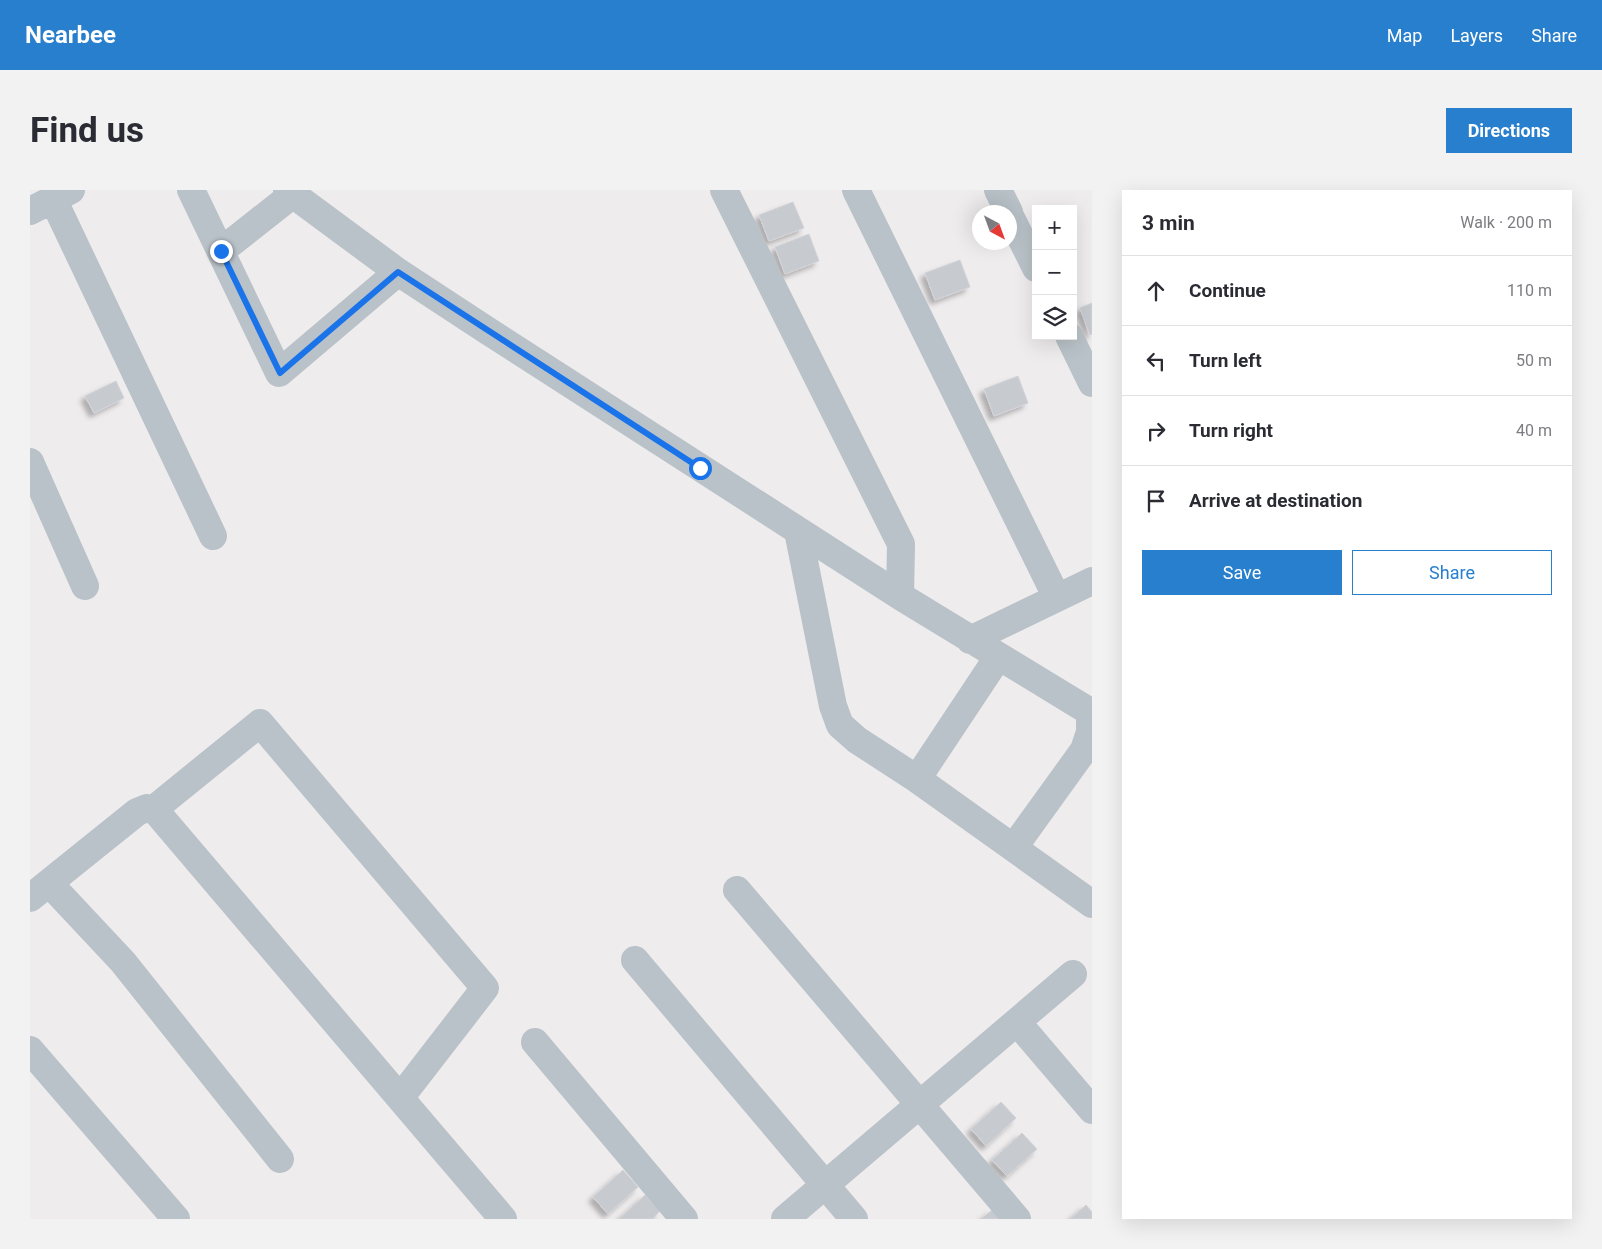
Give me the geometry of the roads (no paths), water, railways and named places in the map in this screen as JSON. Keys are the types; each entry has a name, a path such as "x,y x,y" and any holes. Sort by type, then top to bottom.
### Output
{"street":[{"path":"191,190 280,373 398,272"},
{"path":"724,190 901,544 900,596"},
{"path":"856,190 1057,598"},
{"path":"998,190 1005,205"},
{"path":"221,251 289,193 398,272 798,531 970,640 1091,712 1090,732 1084,750 1014,847"},
{"path":"51,200 213,536"},
{"path":"1017,229 1032,260"},
{"path":"1071,340 1092,383"},
{"path":"30,462 85,586"},
{"path":"798,531 833,706 840,724 857,740 917,779 1092,904"},
{"path":"970,640 1092,581"},
{"path":"917,779 998,656"},
{"path":"154,809 260,723 484,988 400,1098"},
{"path":"280,1159 123,962 39,891 137,812 147,808 154,809 503,1219"},
{"path":"737,890 1017,1219"},
{"path":"635,960 854,1219"},
{"path":"786,1219 1072,974"},
{"path":"1017,1022 1092,1110"},
{"path":"535,1042 684,1219"},
{"path":"30,1050 176,1219"}]}
